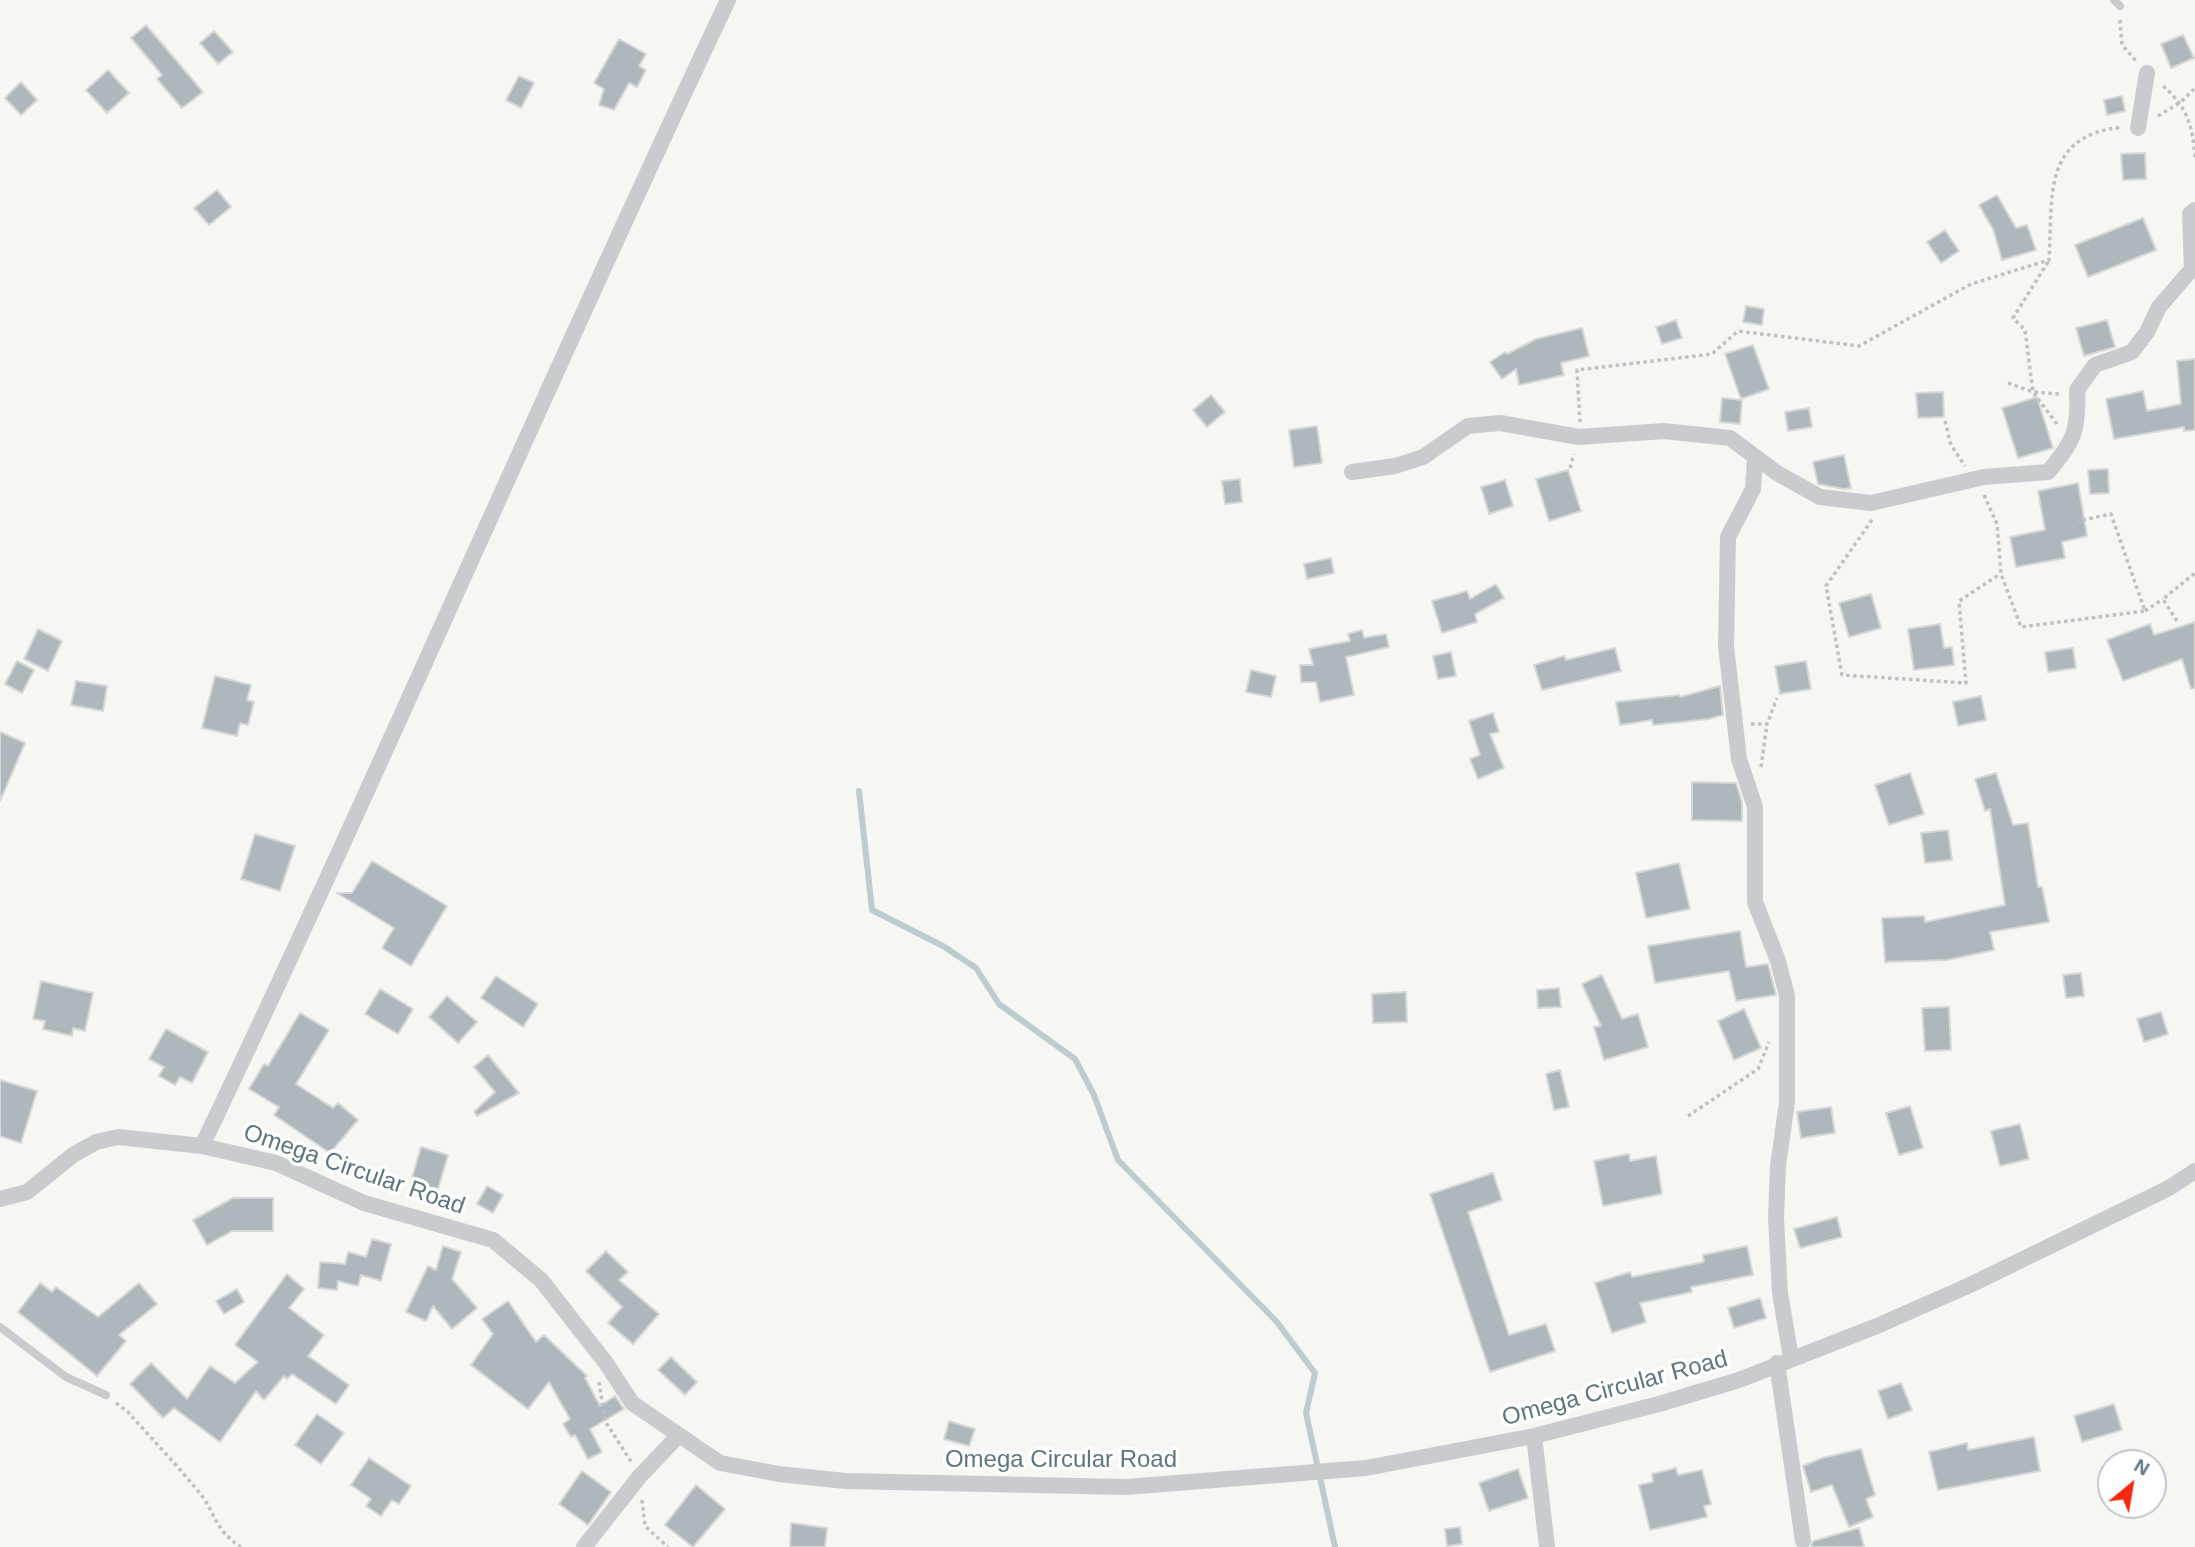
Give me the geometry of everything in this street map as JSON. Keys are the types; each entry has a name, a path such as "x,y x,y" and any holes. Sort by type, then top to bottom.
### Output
{"street":[{"path":"202,1146 290,960 388,738 728,0"},
{"path":"2138,128 2147,73"},
{"path":"1352,471 1395,466 1423,457 1468,426 1500,423 1579,437 1664,430 1730,438 1755,457 1820,497 1871,503 1976,479 2048,472 2072,443 2078,420 2077,390 2095,365 2132,352 2147,332 2159,307 2193,271 2190,214 2195,210"},
{"path":"1755,457 1753,489 1728,537 1726,646 1737,724 1738,760 1755,807 1755,902 1778,961 1787,996 1787,1102 1777,1166 1776,1219 1784,1360 1803,1541"},
{"name":"Omega Circular Road","path":"0,1199 27,1192 73,1155 96,1142 118,1137 202,1146 276,1163 364,1203 493,1240 541,1280 606,1363 632,1403 720,1463 779,1474 845,1481 1126,1487 1294,1476 1366,1468 1534,1436 1739,1380 1784,1360 1877,1326 1970,1285 2169,1188 2195,1171"},
{"path":"584,1547 640,1476 679,1435"},
{"path":"1534,1436 1546,1547"}],"lane":[{"path":"0,1327 66,1377 106,1395"}],"path":[{"path":"2138,128 2181,102 2195,88"},
{"path":"2072,443 2033,392 2025,330 2013,318 2049,260 2055,169 2071,147 2099,130 2142,126 2138,128"},
{"path":"1577,370 1712,354 1738,331 1859,346 1971,284 2049,260"},
{"path":"2008,383 2033,392 2056,396 2077,390"},
{"path":"1945,421 1951,446 1976,479 1997,524 2001,574 2021,628 2145,611 2195,573"},
{"path":"1883,500 1856,547 1826,586 1842,675 1966,683 1959,601 2001,574"},
{"path":"2078,521 2110,514 2145,611"},
{"path":"2163,599 2177,621"},
{"path":"1737,724 1767,724 1777,698"},
{"path":"1688,1116 1758,1069 1773,1032"},
{"path":"606,1363 597,1385 605,1422 640,1476 645,1526 668,1547"},
{"path":"106,1395 128,1412 192,1483 201,1494 212,1519 228,1539 241,1547"}],"building":[{"path":"146,25 203,92 182,108 157,79 162,75 131,38"},
{"path":"214,31 233,52 218,64 200,43"},
{"path":"2183,35 2194,58 2171,68 2161,44"},
{"path":"619,39 646,54 639,66 646,70 637,87 629,83 614,110 599,105 604,89 594,83"},
{"path":"108,70 129,93 107,113 86,90"},
{"path":"519,76 534,83 521,108 506,100"},
{"path":"21,82 37,100 21,115 5,98"},
{"path":"2122,96 2125,111 2107,115 2104,100"},
{"path":"2145,153 2146,179 2123,180 2121,154"},
{"path":"217,190 231,207 209,225 194,208"},
{"path":"1997,195 2016,228 2027,225 2036,250 2002,260 1993,229 1979,205"},
{"path":"2143,218 2156,250 2088,277 2075,245"},
{"path":"1945,230 1959,251 1941,263 1927,242"},
{"path":"1746,306 1764,309 1762,325 1743,322"},
{"path":"1676,320 1682,338 1662,344 1656,327"},
{"path":"2107,320 2115,347 2084,356 2076,328"},
{"path":"1582,328 1589,356 1561,363 1564,375 1519,385 1516,369 1502,379 1490,362 1505,352 1507,354 1536,339"},
{"path":"1753,345 1769,389 1741,399 1725,354"},
{"path":"2195,359 2195,430 2184,431 2184,427 2114,439 2106,399 2143,391 2147,411 2181,404 2177,361"},
{"path":"1943,392 1944,417 1918,418 1916,393"},
{"path":"1211,395 1225,412 1207,427 1193,410"},
{"path":"2037,397 2053,448 2018,458 2002,408"},
{"path":"1722,398 1742,400 1740,424 1720,422"},
{"path":"1809,408 1812,427 1788,431 1785,412"},
{"path":"1317,426 1322,463 1294,467 1289,430"},
{"path":"1844,455 1851,488 1818,484 1813,462"},
{"path":"2108,469 2109,493 2090,494 2088,470"},
{"path":"1568,470 1581,511 1549,521 1536,479"},
{"path":"1240,479 1242,502 1225,504 1222,481"},
{"path":"1505,480 1513,506 1489,514 1481,487"},
{"path":"2078,483 2087,536 2062,542 2065,558 2016,567 2010,537 2045,530 2038,491"},
{"path":"1331,558 1334,573 1307,579 1304,564"},
{"path":"1496,584 1504,598 1475,614 1477,622 1442,633 1432,601 1467,591 1470,599"},
{"path":"1871,594 1881,628 1849,637 1839,603"},
{"path":"2195,622 2195,688 2191,689 2182,659 2123,681 2107,640 2150,624 2154,635"},
{"path":"1940,624 1944,648 1952,647 1954,665 1914,670 1908,629"},
{"path":"38,629 62,641 48,671 24,659"},
{"path":"1362,630 1364,638 1386,634 1389,647 1346,657 1354,695 1320,702 1316,682 1301,682 1300,665 1313,665 1309,649 1350,641 1348,634"},
{"path":"1615,648 1621,671 1542,690 1534,665 1564,656 1566,660"},
{"path":"2073,648 2076,668 2048,672 2045,652"},
{"path":"1451,652 1456,676 1438,679 1433,656"},
{"path":"17,661 34,670 22,693 5,684"},
{"path":"1806,661 1811,689 1780,694 1775,666"},
{"path":"1251,670 1276,676 1271,697 1246,692"},
{"path":"215,676 251,685 247,700 254,702 248,725 240,723 237,736 202,728"},
{"path":"76,681 107,686 103,711 71,705"},
{"path":"1720,686 1723,715 1653,725 1652,720 1620,725 1616,702 1680,697"},
{"path":"1981,696 1986,720 1958,726 1953,702"},
{"path":"1493,713 1499,732 1490,734 1504,768 1478,779 1470,759 1480,755 1469,721"},
{"path":"0,732 25,743 0,801"},
{"path":"1910,773 1924,814 1889,825 1875,785"},
{"path":"1996,773 2013,825 2028,823 2038,887 2042,887 2049,922 1990,932 1994,950 1947,960 1885,962 1882,918 1924,916 1925,922 2005,905 1990,809 1985,811 1975,779"},
{"path":"1692,782 1736,783 1742,802 1742,821 1692,820"},
{"path":"1948,830 1952,860 1925,863 1921,833"},
{"path":"255,834 295,846 280,891 241,879"},
{"path":"372,861 447,906 411,966 382,948 394,928 337,893 352,893"},
{"path":"1679,863 1690,909 1646,918 1636,873"},
{"path":"1740,931 1746,967 1768,964 1776,995 1736,1001 1729,971 1655,983 1648,946"},
{"path":"2081,973 2084,996 2066,998 2063,975"},
{"path":"1602,975 1622,1019 1638,1014 1648,1047 1604,1060 1594,1027 1601,1026 1582,984"},
{"path":"496,976 538,1004 523,1027 481,998"},
{"path":"41,981 93,993 85,1031 73,1028 72,1036 43,1029 45,1021 33,1019"},
{"path":"1559,988 1561,1007 1538,1008 1537,990"},
{"path":"380,989 413,1009 398,1034 365,1014"},
{"path":"1406,992 1407,1022 1373,1023 1372,994"},
{"path":"447,996 477,1022 458,1043 429,1017"},
{"path":"1949,1007 1951,1050 1925,1051 1922,1008"},
{"path":"1744,1009 1761,1048 1734,1060 1718,1021"},
{"path":"2161,1012 2168,1034 2144,1042 2137,1019"},
{"path":"300,1013 329,1030 296,1084 333,1108 338,1103 358,1120 330,1153 274,1115 279,1107 249,1089 264,1064 268,1066"},
{"path":"166,1029 208,1052 192,1083 180,1077 175,1085 159,1076 164,1067 149,1059"},
{"path":"488,1055 519,1093 477,1116 474,1112 495,1092 474,1067"},
{"path":"1560,1070 1569,1107 1554,1110 1546,1074"},
{"path":"0,1080 37,1091 21,1143 0,1136"},
{"path":"1910,1106 1923,1148 1899,1155 1886,1113"},
{"path":"1831,1107 1835,1133 1801,1138 1797,1112"},
{"path":"2020,1124 2029,1159 2000,1166 1991,1131"},
{"path":"421,1147 448,1155 436,1196 409,1188"},
{"path":"1629,1154 1630,1161 1656,1156 1662,1194 1603,1206 1594,1161"},
{"path":"1493,1173 1502,1200 1468,1212 1509,1335 1546,1324 1555,1351 1490,1372 1430,1194"},
{"path":"487,1186 503,1195 493,1213 477,1204"},
{"path":"233,1198 273,1198 273,1231 232,1231 207,1245 193,1220"},
{"path":"1837,1217 1842,1237 1800,1248 1794,1229"},
{"path":"372,1239 391,1244 381,1281 361,1275 358,1286 338,1281 337,1290 318,1288 320,1262 345,1264 348,1252 366,1257"},
{"path":"443,1246 461,1252 452,1279 477,1308 452,1329 433,1306 426,1321 406,1312 428,1266 436,1270"},
{"path":"1747,1246 1753,1275 1691,1287 1692,1292 1640,1303 1646,1322 1612,1333 1595,1283 1630,1272 1632,1277 1704,1262 1703,1255"},
{"path":"606,1251 628,1272 619,1280 659,1314 633,1344 608,1323 622,1307 586,1271"},
{"path":"287,1274 304,1289 289,1308 324,1335 308,1356 349,1385 336,1404 292,1374 287,1379 284,1376 264,1400 256,1391 220,1442 174,1408 163,1418 130,1384 151,1363 187,1399 210,1366 235,1383 258,1362 235,1345"},
{"path":"40,1283 52,1292 56,1287 98,1317 139,1283 157,1304 119,1335 126,1341 97,1376 18,1312"},
{"path":"237,1289 244,1302 224,1314 216,1301"},
{"path":"1760,1298 1766,1318 1734,1328 1728,1308"},
{"path":"508,1301 536,1342 544,1335 587,1376 585,1378 600,1406 615,1396 624,1409 590,1429 602,1452 588,1459 575,1435 571,1437 563,1424 570,1419 549,1382 528,1409 471,1365 493,1334 482,1319"},
{"path":"671,1357 697,1382 685,1395 658,1370"},
{"path":"1901,1383 1912,1410 1888,1419 1878,1391"},
{"path":"2114,1404 2122,1430 2082,1442 2074,1416"},
{"path":"317,1414 344,1433 321,1464 295,1445"},
{"path":"949,1421 975,1429 969,1446 944,1439"},
{"path":"2034,1437 2040,1471 1938,1490 1929,1452 1967,1443 1968,1450"},
{"path":"1861,1449 1875,1495 1866,1499 1873,1517 1849,1527 1832,1485 1811,1492 1803,1466 1822,1458"},
{"path":"369,1458 411,1486 399,1504 392,1500 381,1516 366,1506 371,1499 351,1485"},
{"path":"1676,1468 1678,1475 1702,1470 1711,1504 1704,1506 1707,1517 1650,1530 1639,1485 1653,1482 1652,1474"},
{"path":"1518,1469 1528,1498 1489,1511 1479,1483"},
{"path":"582,1471 611,1492 588,1525 559,1504"},
{"path":"696,1485 725,1509 693,1547 665,1525"},
{"path":"791,1523 827,1528 825,1547 790,1547"},
{"path":"1460,1527 1462,1544 1447,1546 1445,1529"},
{"path":"1859,1528 1864,1547 1811,1547 1813,1541"}],"waterway":[{"path":"859,791 872,910 943,946 976,968 999,1004 1075,1059 1094,1095 1118,1160 1277,1322 1315,1373 1306,1413 1335,1547"}]}
